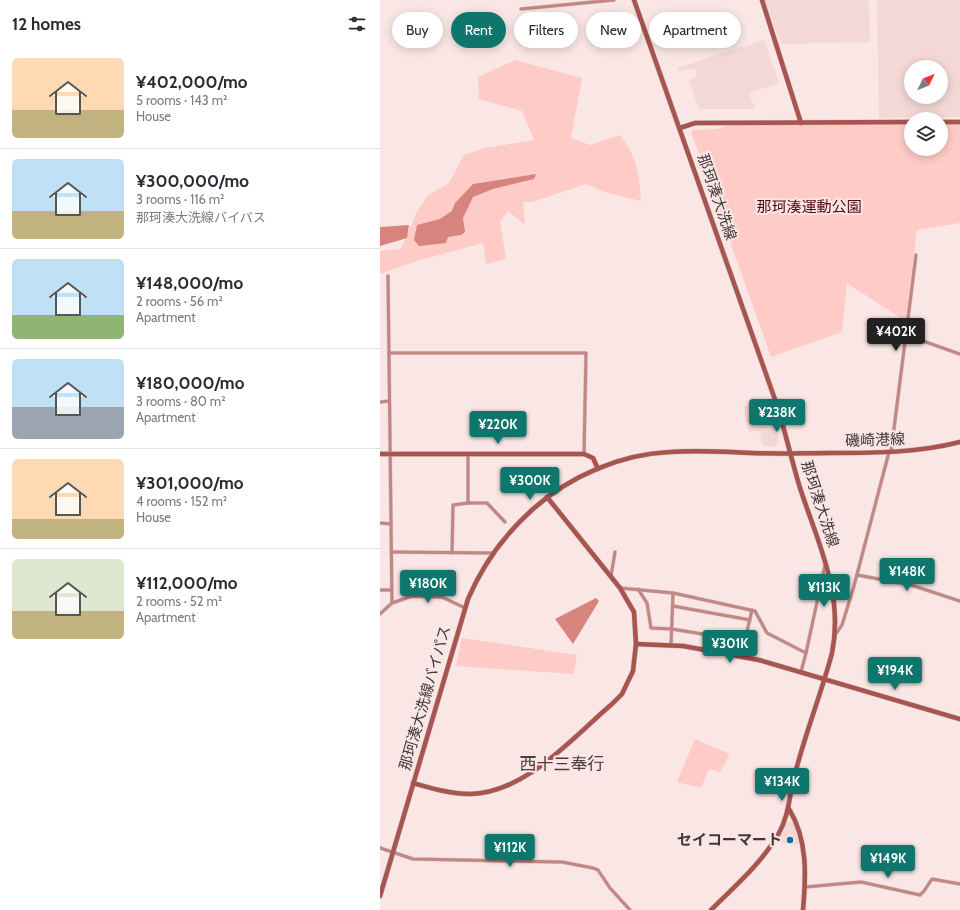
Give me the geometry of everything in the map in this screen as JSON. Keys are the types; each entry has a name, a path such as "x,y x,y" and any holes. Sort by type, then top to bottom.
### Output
{"main road":[{"name":"那珂湊大洗線","path":"634,0 778,408 798,483 825,560 834,594 835,635 825,679 793,779 789,809 779,832 765,853 744,878 711,910"},
{"path":"762,0 801,123"},
{"path":"680,128 695,123 904,122"},
{"path":"948,122 960,122"},
{"name":"磯崎港線","path":"791,453 890,452 931,449 960,442"},
{"name":"那珂湊大洗線バイパス","path":"380,896 412,783 465,608 473,587 492,553 515,526 547,497 575,480 598,469 637,457 669,452 791,453"},
{"path":"380,454 584,454 593,458 598,469"},
{"path":"412,783 447,792 469,794 502,788 527,776 622,694 633,671 636,644 634,612 611,576 547,497"},
{"path":"636,644 671,646 741,657 801,672 960,719"},
{"path":"789,809 795,821 805,857 803,910"}],"street":[{"path":"521,8 614,0"},
{"path":"835,635 842,625 890,452 916,254"},
{"path":"388,276 392,603"},
{"path":"906,334 960,354"},
{"path":"389,353 586,353 584,454"},
{"path":"380,402 389,401"},
{"path":"468,454 468,503"},
{"path":"452,553 453,505 487,503 505,522"},
{"path":"380,523 391,524"},
{"path":"391,552 492,553"},
{"path":"611,576 615,552"},
{"path":"801,672 823,578 825,560"},
{"path":"857,575 911,585 960,601"},
{"path":"620,588 673,593 755,611 766,633 806,653"},
{"path":"638,589 648,603 650,628 672,629 745,641"},
{"path":"380,590 391,590"},
{"path":"671,646 673,593"},
{"path":"380,614 392,603 412,596 442,597 465,608"},
{"path":"673,606 750,620"},
{"path":"741,657 752,610"},
{"path":"380,848 413,859 562,862 594,868 598,870 610,888 630,910"},
{"path":"805,887 861,882 920,895 924,892 932,879 960,884"}],"shaded area":[{"path":"764,0 869,0 870,42 781,44"},
{"path":"877,0 960,0 960,117 948,117 948,112 904,112 904,118 879,118"},
{"path":"764,40 779,83 749,93 755,109 699,109 689,81 697,76 695,68 678,71 677,68"},
{"path":"536,174 534,179 493,189 473,197 463,218 465,232 461,235 448,237 446,243 419,246 414,240 417,225 440,219 452,211 455,203 473,184"},
{"path":"409,225 407,238 380,246 380,227"},
{"path":"768,405 779,439 774,447 763,446 759,431 749,432 743,406"},
{"path":"596,598 599,601 573,644 555,619"},
{"path":"787,821 793,822 800,845 775,843"}],"green space":[{"path":"515,60 582,78 571,138 590,145 620,135 634,158 641,201 604,192 586,184 532,202 523,202 525,225 508,211 500,222 506,259 486,264 483,243 420,260 380,274 380,251 401,249 416,214 427,196 449,183 464,155 485,148 534,140 522,111 479,99 478,77"},
{"name":"那珂湊運動公園","path":"904,122 904,156 948,156 948,122 960,122 960,223 917,230 905,323 899,317 847,283 842,332 771,357 691,132 693,130 716,129 736,124"},
{"path":"462,638 577,655 573,674 456,666"},
{"path":"695,739 730,754 720,772 709,769 701,788 677,782"}],"place":[{"name":"セイコーマート","path":"790,840"}],"district":[{"name":"西十三奉行","path":"562,764"}]}
